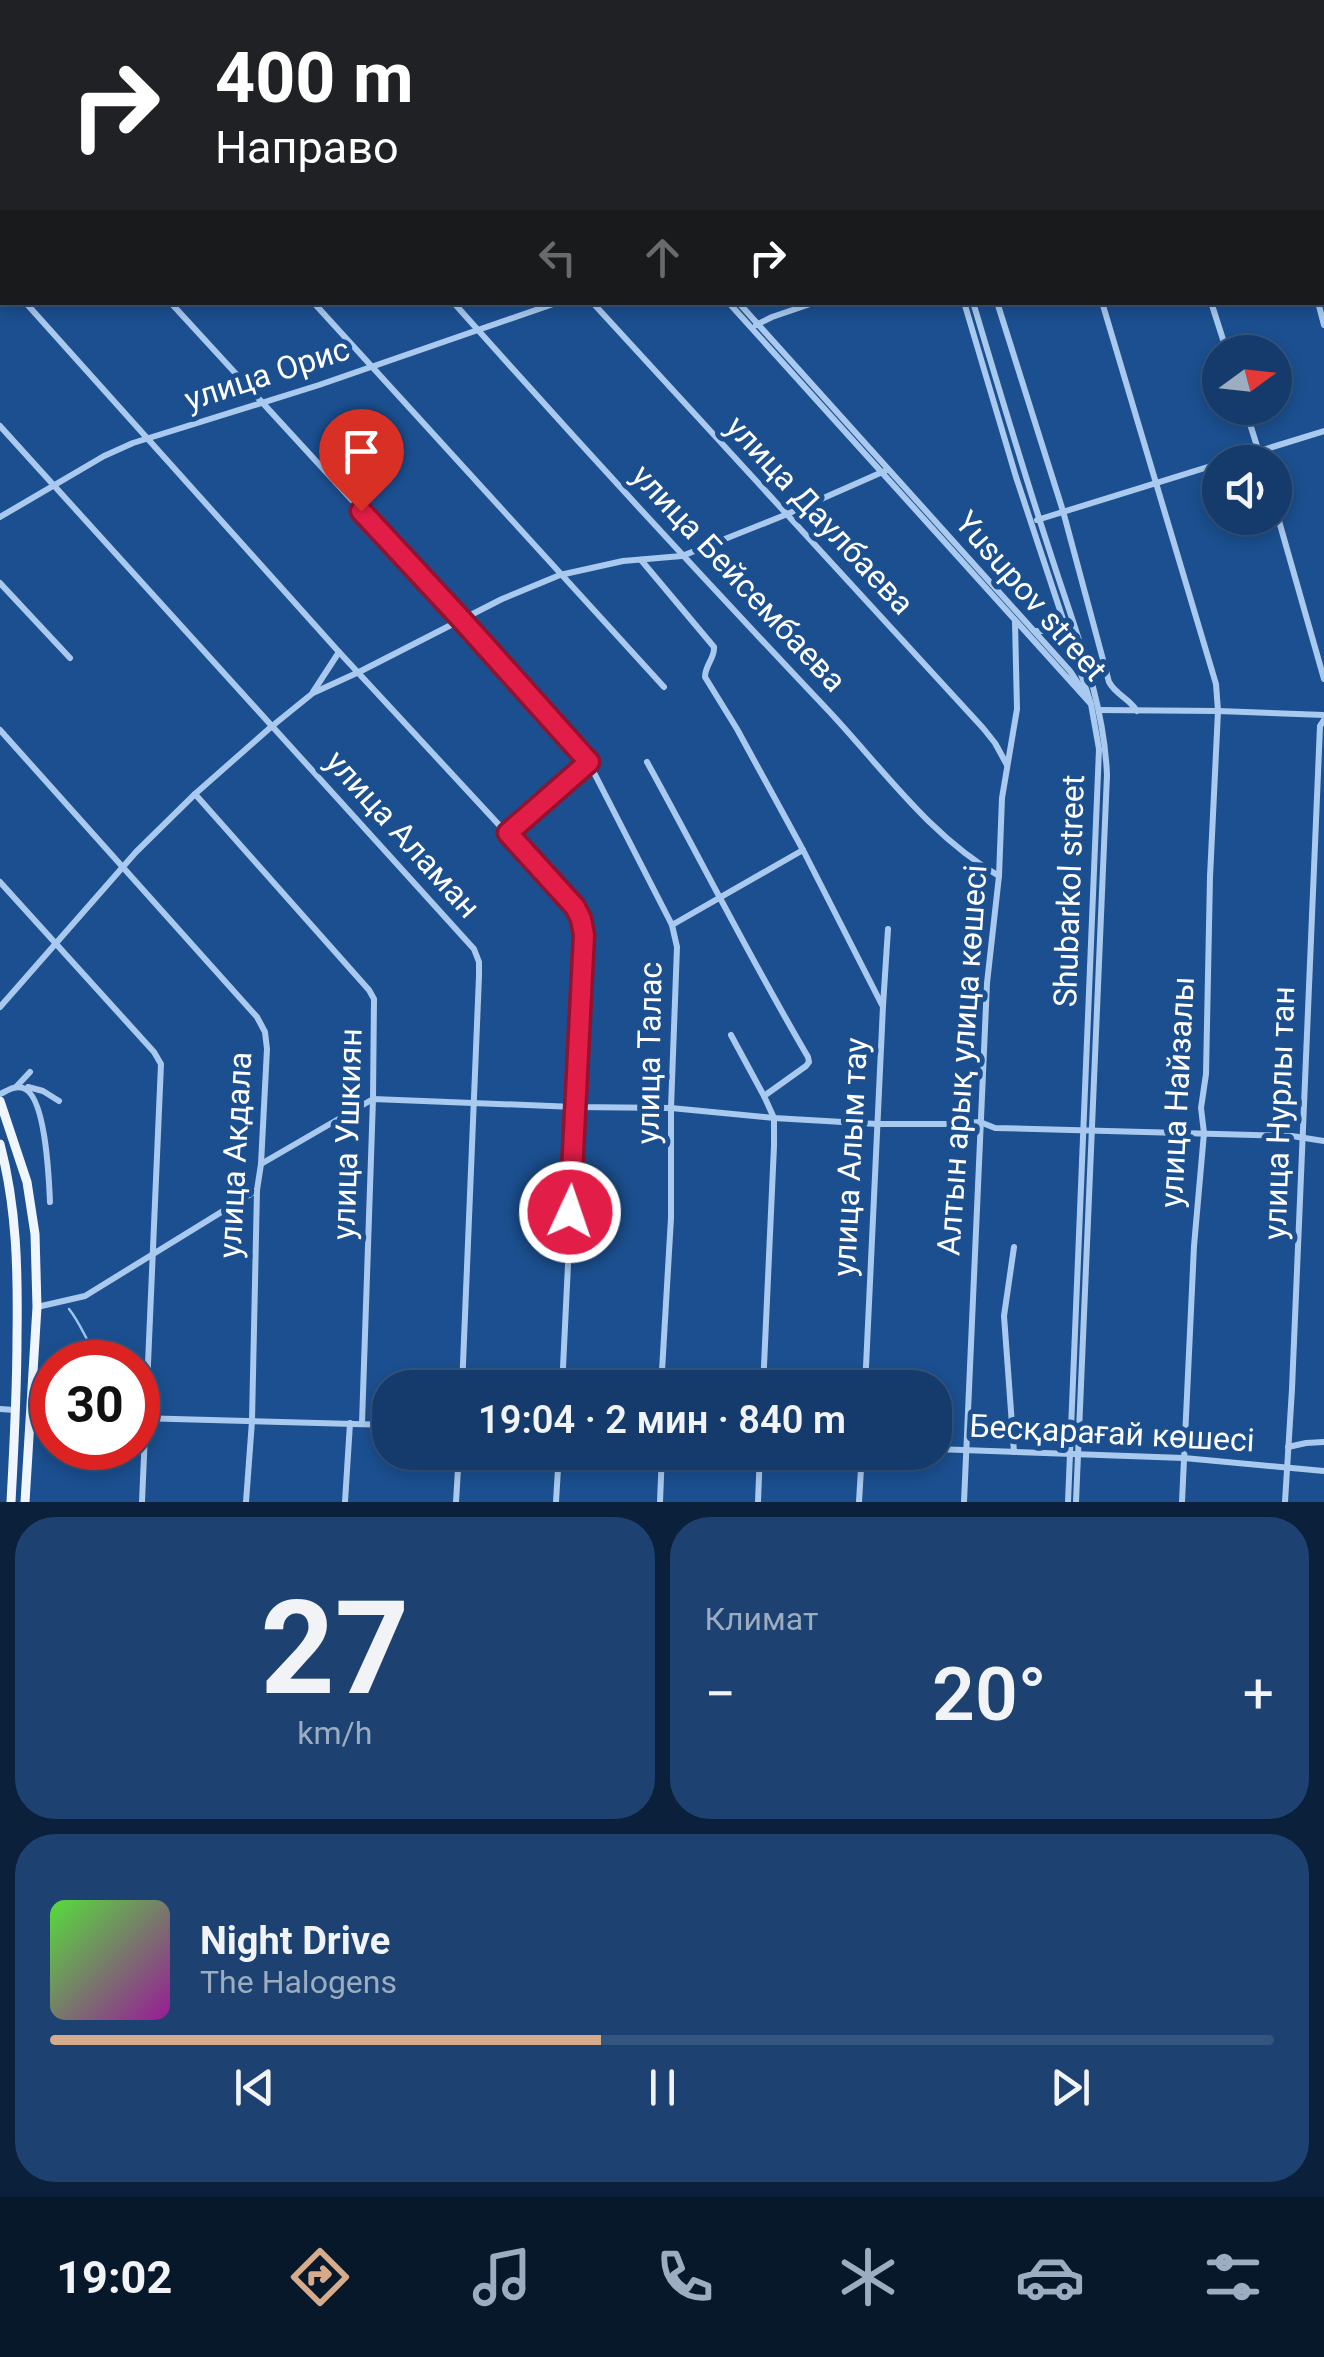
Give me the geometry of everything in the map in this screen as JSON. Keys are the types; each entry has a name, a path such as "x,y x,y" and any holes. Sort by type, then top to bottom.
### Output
{"main road":[{"path":"0,1098 27,1182 35,1234 38,1307 25,1502"},
{"path":"0,1144 11,1189 18,1270 11,1502"},
{"path":"13,1467 26,1468"}],"street":[{"path":"28,305 575,907 584,935 563,1370"},
{"name":"улица Талас","path":"173,305 589,762 672,925 676,947 670,1108 671,1218 662,1370"},
{"path":"316,305 664,687"},
{"name":"улица Бейсембаева","path":"456,305 932,826 971,860 999,876"},
{"name":"улица Орис","path":"0,517 104,456 147,438 260,404 551,305"},
{"name":"улица Даулбаева","path":"595,305 983,728 1007,765"},
{"name":"Yusupov street","path":"731,305 1092,704"},
{"name":"Yusupov street","path":"740,305 754,327"},
{"path":"754,327 809,305"},
{"name":"Shubarkol street","path":"965,305 1099,710 1106,742 1072,1502"},
{"name":"Shubarkol street","path":"975,305 1097,730 1099,775 1088,1129"},
{"path":"998,305 1063,512 1110,682 1137,710"},
{"name":"улица Найзалы","path":"1103,305 1216,684 1218,710 1206,1074 1201,1108 1204,1134 1194,1246 1182,1502"},
{"path":"1212,305 1222,335"},
{"name":"улица Аламан","path":"0,426 474,949 479,976 463,1370"},
{"path":"1276,445 1324,431"},
{"path":"1035,520 1202,468"},
{"path":"0,1007 122,866 195,794 312,693 560,575 624,561 682,556 884,472"},
{"name":"Yusupov street","path":"884,472 1070,671 1092,704"},
{"path":"1283,535 1324,679"},
{"path":"641,560 714,647 704,676 803,850 883,1006"},
{"path":"0,584 70,658"},
{"path":"1034,631 1054,626 1059,614 1058,601"},
{"name":"Алтын арық улица көшесі","path":"964,1502 987,983 999,876 1002,798 1018,710 1015,622"},
{"path":"312,693 340,652"},
{"path":"1092,704 1099,710 1218,710 1323,720"},
{"name":"улица Нурлы тан","path":"1285,1502 1323,720"},
{"name":"улица Акдала","path":"0,730 258,1018 265,1032 246,1502"},
{"path":"508,833 589,762"},
{"path":"647,762 760,976 808,1056 806,1066 764,1096"},
{"name":"улица Ушкиян","path":"195,794 369,990 375,1008 362,1423"},
{"path":"672,925 803,850"},
{"path":"0,882 161,1064 147,1340"},
{"name":"улица Алым тау","path":"865,1370 888,929"},
{"path":"732,1036 774,1118 764,1370"},
{"path":"18,1088 30,1072"},
{"path":"0,1098 24,1086 59,1101"},
{"path":"18,1088 28,1091 44,1132 50,1165 50,1202"},
{"path":"261,1164 373,1099 670,1108 877,1124 980,1122 995,1128 1292,1136 1324,1141"},
{"path":"38,1307 85,1296 257,1190"},
{"path":"1014,1247 1004,1316 1014,1452"},
{"path":"0,1409 16,1410"},
{"path":"160,1419 372,1423"},
{"path":"345,1502 350,1423"},
{"path":"1288,1447 1324,1442"},
{"name":"Бесқарағай көшесі","path":"952,1450 1184,1458 1324,1471"},
{"path":"142,1470 142,1502"},
{"path":"456,1502 458,1470"},
{"path":"556,1502 557,1470"},
{"path":"660,1502 661,1470"},
{"path":"758,1502 759,1470"},
{"path":"859,1502 861,1470"}],"waterway":[{"path":"69,1309 87,1340"}],"route":[{"path":"361,511 589,762 508,833 575,907 584,935 570,1212"}]}
